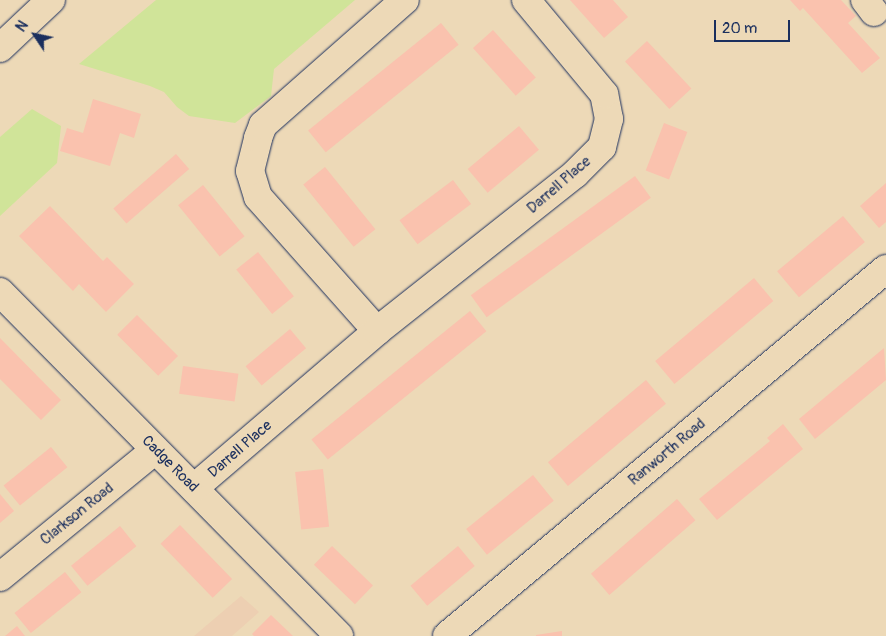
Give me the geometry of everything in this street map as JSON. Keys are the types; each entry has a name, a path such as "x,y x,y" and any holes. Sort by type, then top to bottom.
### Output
{"main road":[{"path":"0,48 51,0"},
{"path":"377,331 258,197 250,171 263,125 405,0"},
{"name":"Darrell Place","path":"194,488 377,331 575,174 602,147 609,119 604,94 526,0"},
{"name":"Ranworth Road","path":"447,636 886,269"},
{"name":"Cadge Road","path":"0,292 339,636"},
{"name":"Clarkson Road","path":"0,577 155,450"}],"shaded area":[{"path":"241,596 259,612 232,636 194,636"}],"green space":[{"path":"156,0 355,0 274,69 271,96 235,123 189,116 177,107 164,92 79,64"},
{"path":"32,109 61,126 57,163 0,216 0,137"}],"building":[{"path":"570,0 613,0 628,17 604,38"},
{"path":"790,0 841,0 856,16 848,23 880,58 862,73 803,8 800,11"},
{"path":"441,23 459,45 326,152 308,131"},
{"path":"493,30 536,78 516,96 473,48"},
{"path":"647,41 691,89 669,109 625,61"},
{"path":"93,99 141,114 134,138 120,133 110,166 60,151 67,128 83,133"},
{"path":"664,123 687,132 669,180 646,171"},
{"path":"519,126 539,150 488,193 468,169"},
{"path":"176,154 189,169 126,224 113,208"},
{"path":"325,167 375,229 354,247 303,185"},
{"path":"635,176 651,198 487,317 471,295"},
{"path":"453,180 471,204 418,244 399,220"},
{"path":"886,183 886,222 879,228 860,206"},
{"path":"203,185 245,236 220,256 178,205"},
{"path":"50,206 103,261 107,257 134,284 106,312 79,284 73,291 19,236"},
{"path":"843,216 865,242 799,297 777,271"},
{"path":"258,252 294,296 272,314 236,270"},
{"path":"754,278 773,301 674,384 655,361"},
{"path":"470,311 486,331 328,460 311,439"},
{"path":"137,315 178,356 158,376 117,335"},
{"path":"290,329 306,348 262,385 246,366"},
{"path":"0,338 61,400 41,420 0,379"},
{"path":"884,348 886,380 815,439 799,419"},
{"path":"183,366 238,374 235,402 179,394"},
{"path":"646,380 666,404 568,486 548,462"},
{"path":"783,424 803,449 717,520 699,499 770,441 767,438"},
{"path":"51,447 67,467 20,506 4,485"},
{"path":"323,469 329,527 301,530 295,472"},
{"path":"533,475 554,501 487,555 466,529"},
{"path":"0,494 14,511 0,523"},
{"path":"677,499 695,520 609,595 591,574"},
{"path":"180,525 232,579 213,598 161,544"},
{"path":"120,526 136,546 87,586 71,566"},
{"path":"332,546 373,586 355,604 314,565"},
{"path":"458,546 475,566 427,606 411,586"},
{"path":"65,572 81,592 31,633 14,613"},
{"path":"271,615 293,636 254,636 252,634"},
{"path":"17,626 25,636 5,636"},
{"path":"562,631 562,636 536,636 536,635"}]}
